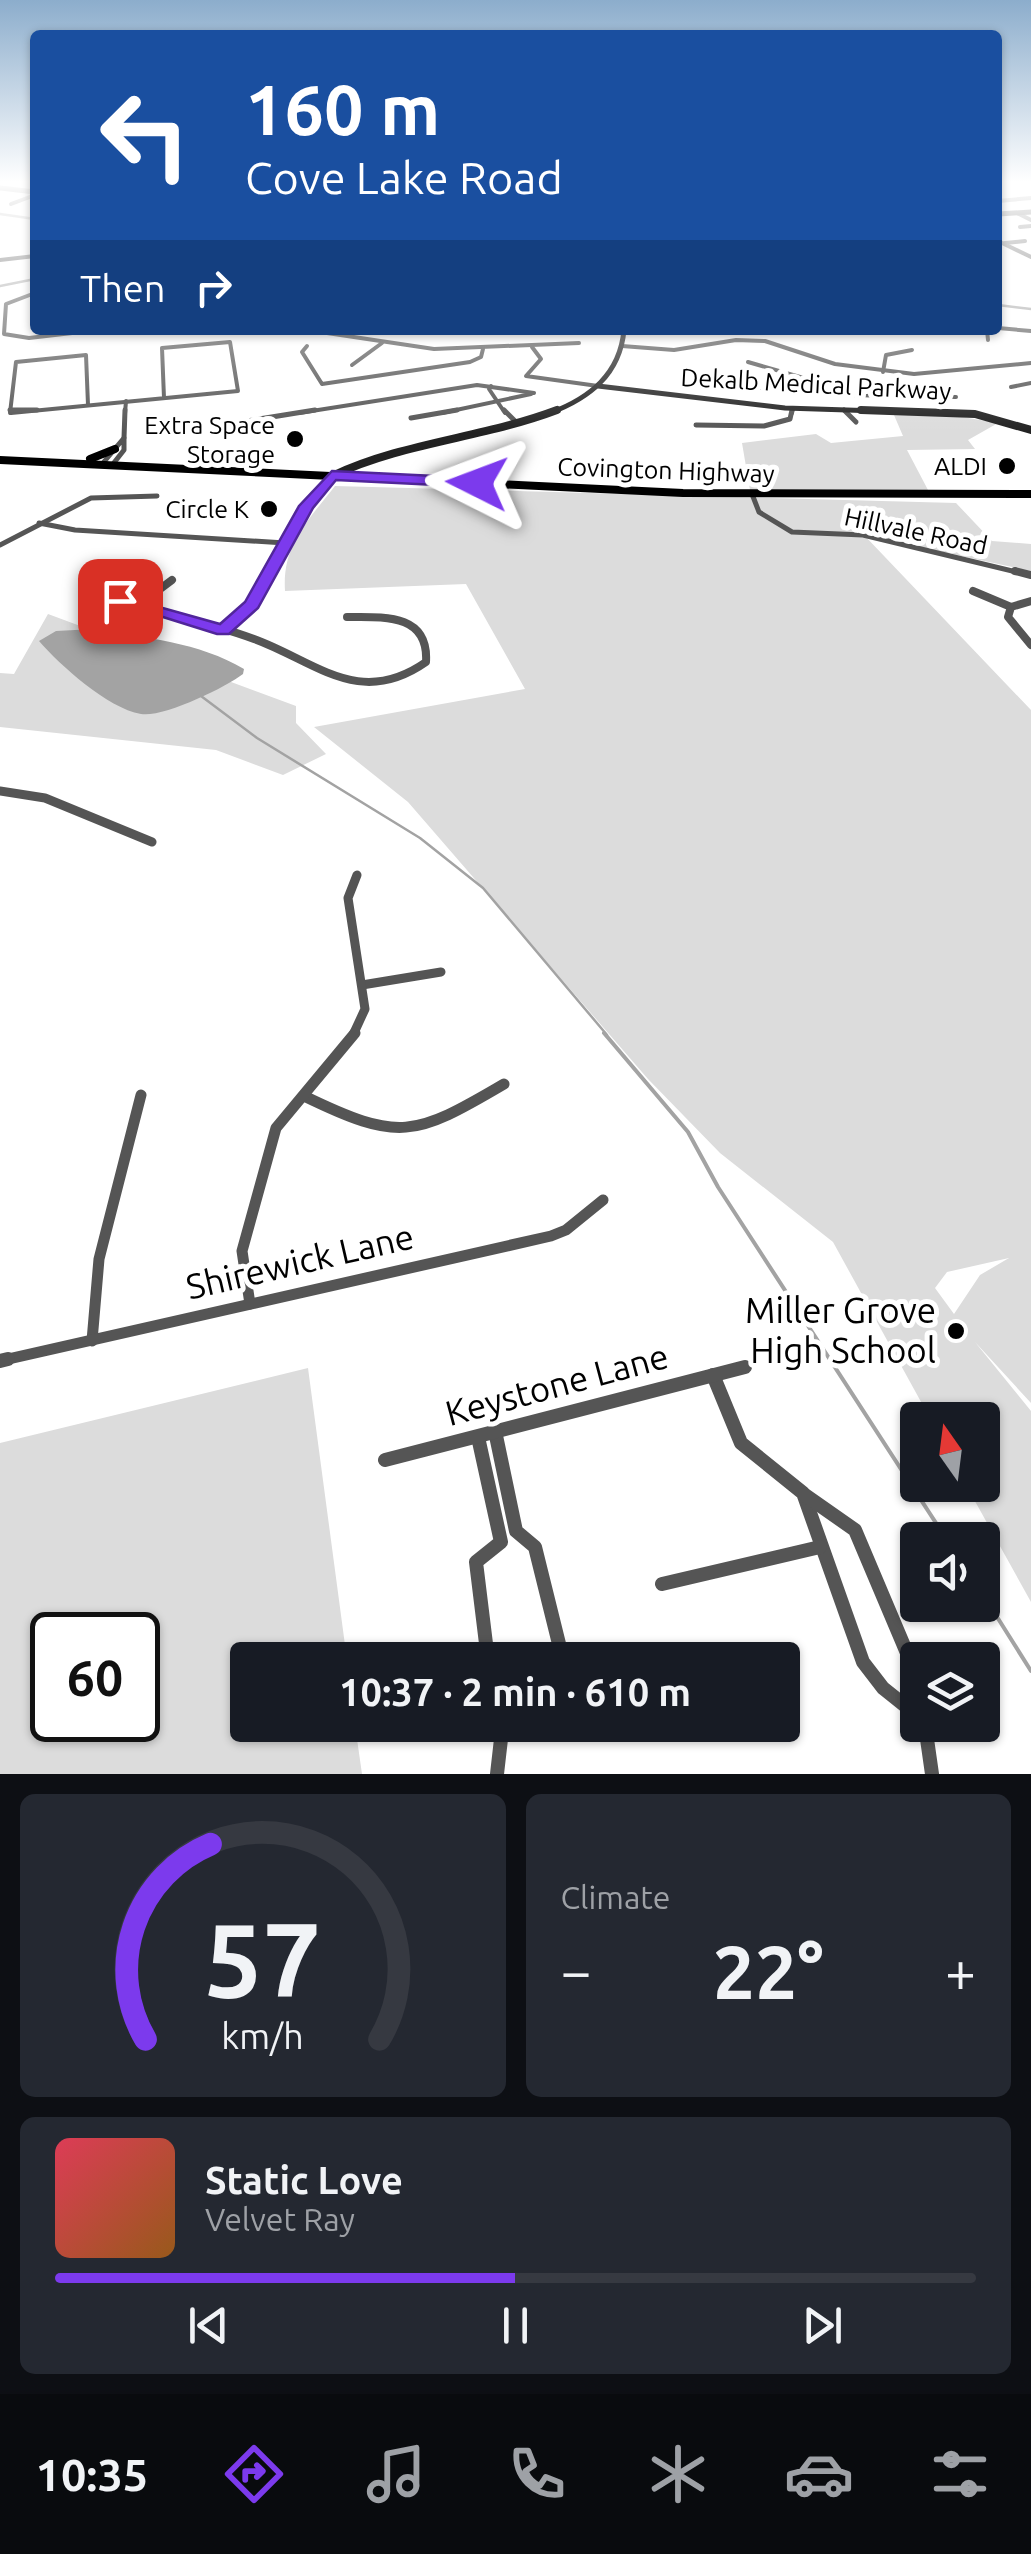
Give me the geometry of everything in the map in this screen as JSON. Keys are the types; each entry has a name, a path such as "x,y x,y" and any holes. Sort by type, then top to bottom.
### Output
{"main road":[{"path":"67,462 97,458 115,449"},
{"name":"Covington Highway","path":"0,460 752,494 1031,494"}],"street":[{"path":"30,295 6,304 4,334 21,338 40,335"},
{"path":"1002,328 1031,331"},
{"path":"339,335 434,349 578,343"},
{"path":"223,630 252,604 306,506 332,476 378,454 461,438 571,404 598,386 619,360 623,335"},
{"path":"765,341 767,335"},
{"path":"988,335 988,340"},
{"path":"622,346 674,350 736,340 765,341 836,364 883,372 938,374 997,363 1031,363"},
{"path":"88,405 86,355 16,362 10,412 238,392 230,342 162,348 164,398"},
{"path":"352,365 383,342"},
{"path":"307,346 302,352 306,364 322,384 470,362 481,357 483,349"},
{"path":"532,347 540,359 526,376 598,386"},
{"path":"883,372 886,355 912,350"},
{"path":"748,362 807,379 821,388 822,394"},
{"path":"1012,386 1031,383"},
{"path":"718,384 766,391 956,397"},
{"path":"491,386 489,389 507,412 521,422"},
{"path":"247,421 491,386 534,393 501,403 411,418"},
{"name":"Dekalb Medical Parkway","path":"598,386 764,406 976,414 1031,430"},
{"path":"764,406 766,391"},
{"path":"108,464 124,450 126,401"},
{"path":"696,425 777,424 790,420 793,408"},
{"path":"844,410 856,422"},
{"path":"405,411 417,425"},
{"path":"108,464 124,438"},
{"path":"0,545 91,498 109,494 157,496"},
{"name":"Hillvale Road","path":"752,494 759,512 792,532 863,536 1031,574"},
{"path":"39,524 75,530 285,542"},
{"path":"93,578 110,596 136,607 256,638 319,673 350,682 406,676 426,662 427,643 412,624 385,617 347,616"},
{"path":"136,607 172,580"},
{"path":"973,591 1010,607 1031,601"},
{"path":"1010,607 1008,617 1031,645"},
{"path":"0,791 45,798 152,842"},
{"path":"250,1304 242,1250 276,1128 354,1036 365,1010 348,898 357,875"},
{"path":"362,985 441,972"},
{"path":"304,1096 374,1129 395,1132 442,1121 504,1084"},
{"path":"92,1341 99,1259 141,1094"},
{"name":"Shirewick Lane","path":"0,1361 552,1236 566,1230 603,1200"},
{"name":"Keystone Lane","path":"385,1460 745,1367"},
{"path":"714,1375 741,1442 855,1530 902,1642"},
{"path":"495,1432 516,1531 535,1547 559,1642"},
{"path":"478,1436 501,1542 476,1562 486,1642"},
{"path":"803,1493 863,1662 883,1688 900,1702"},
{"path":"662,1584 820,1547"},
{"path":"497,1774 501,1742"},
{"path":"928,1742 932,1774"}],"shaded area":[{"path":"894,415 950,415 998,423 968,440 975,449 907,450 928,490 750,490 742,443 816,434 831,443 903,436"},
{"path":"335,486 956,503 992,541 1031,544 1031,571 864,535 1031,710 1031,1403 975,1342 1031,1411 1031,1602 1000,1546 1000,1522 987,1522 975,1502 1000,1502 1000,1402 921,1402 833,1242 720,1153 648,1079 408,802 314,727 525,689 466,584 285,591 292,546","holes":["1009,1258 980,1275 954,1314 935,1288 947,1272"]},
{"path":"48,614 296,706 296,723 326,754 283,775 216,750 0,727 0,673 14,674"},
{"path":"94,629 190,647 227,660 244,669 243,674 178,707 141,714 114,703 85,684 39,641 56,631"},
{"path":"308,1368 345,1642 230,1642 230,1742 357,1742 362,1774 0,1774 0,1443"}],"waterway":[{"path":"0,286 30,280"},
{"path":"1002,305 1031,309"},
{"path":"201,696 257,738 420,838 483,888 607,1035"},
{"path":"604,1033 688,1132 718,1187 935,1522"},
{"path":"1000,1622 1031,1671"}],"place":[{"name":"Extra Space Storage","path":"295,439"},
{"name":"ALDI","path":"1007,466"},
{"name":"Circle K","path":"269,509"},
{"name":"Miller Grove High School","path":"956,1331"}],"route":[{"path":"120,601 223,630 252,604 306,506 332,476 477,483"}]}
